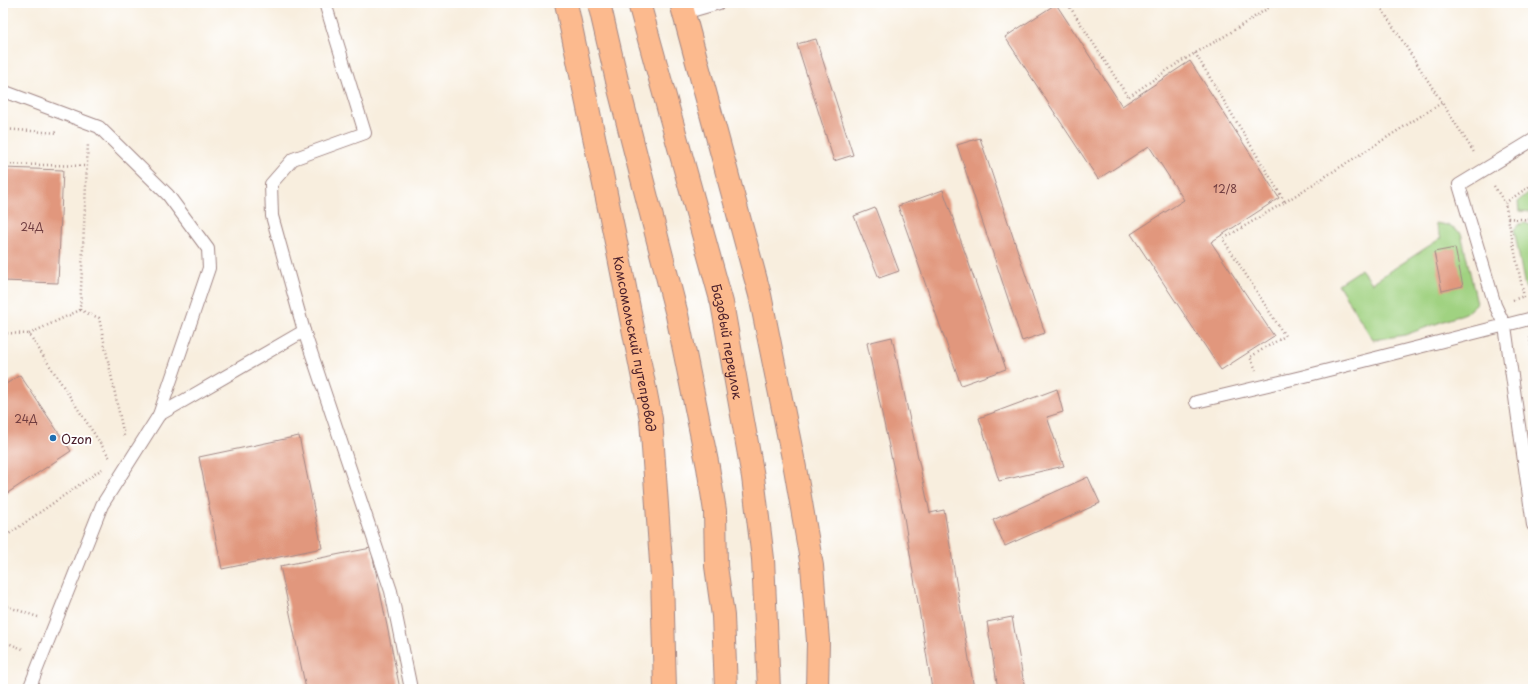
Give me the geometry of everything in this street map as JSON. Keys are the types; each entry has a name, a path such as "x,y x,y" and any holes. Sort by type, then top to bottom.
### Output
{"main road":[{"name":"Комсомольский путепровод","path":"566,3 651,419 662,576 664,689"},
{"path":"599,3 618,85 677,315 708,467 715,511 716,566 723,616 726,689"},
{"name":"Базовый переулок","path":"639,3 722,303 752,477 764,559 769,689"},
{"path":"682,8 760,296 795,468 812,566 818,641 817,689"}],"lane":[{"path":"325,3 365,133 293,159 271,184 272,216 304,331 391,591 411,689"},
{"path":"682,8 719,3"},
{"path":"3,90 99,127 168,195 208,249 209,268 159,415 102,505 29,689"},
{"path":"1533,140 1485,171 1459,185 1495,305 1505,326 1533,525"},
{"path":"1196,402 1533,318"},
{"path":"159,415 304,331"}],"path":[{"path":"1068,4 1128,97 1178,63 1276,3"},
{"path":"1378,3 1443,102 1505,203 1525,303"},
{"path":"1195,53 1285,202"},
{"path":"1258,375 1250,357 1285,336 1223,239 1285,202 1443,102"},
{"path":"3,129 65,134"},
{"path":"80,310 88,136"},
{"path":"3,164 87,166"},
{"path":"1505,203 1533,184"},
{"path":"1507,218 1533,220"},
{"path":"3,333 29,334 80,310 98,318 124,437 121,443"},
{"path":"29,334 112,461 115,455"},
{"path":"3,538 106,466"},
{"path":"3,605 55,623"},
{"path":"3,641 42,657"}],"green space":[{"path":"1533,190 1533,212 1519,211 1518,202"},
{"path":"1435,223 1447,225 1461,233 1477,303 1466,313 1405,335 1373,340 1338,284 1361,269 1372,283 1441,238"},
{"path":"1525,223 1533,226 1533,292 1529,292 1525,287 1514,229 1520,224"}],"building":[{"path":"1056,4 1122,106 1190,61 1279,198 1211,242 1274,336 1221,370 1131,234 1184,200 1149,146 1098,179 1005,37"},
{"path":"816,39 853,155 834,161 797,44"},
{"path":"980,138 1045,333 1022,341 957,145"},
{"path":"3,168 63,170 58,283 3,281"},
{"path":"943,190 1006,369 961,385 898,206"},
{"path":"875,208 899,271 879,278 854,216"},
{"path":"1455,248 1463,286 1442,291 1434,252"},
{"path":"892,337 930,513 944,510 974,689 932,689 904,517 867,343"},
{"path":"20,375 71,451 3,496 3,386"},
{"path":"1057,389 1063,412 1047,417 1064,466 999,481 979,418"},
{"path":"299,436 322,548 222,569 199,457"},
{"path":"1088,477 1100,503 1005,546 993,520"},
{"path":"371,548 400,689 306,689 280,566"},
{"path":"1012,617 1025,689 998,689 987,622"}],"place":[{"name":"Ozon","path":"53,438"}]}
